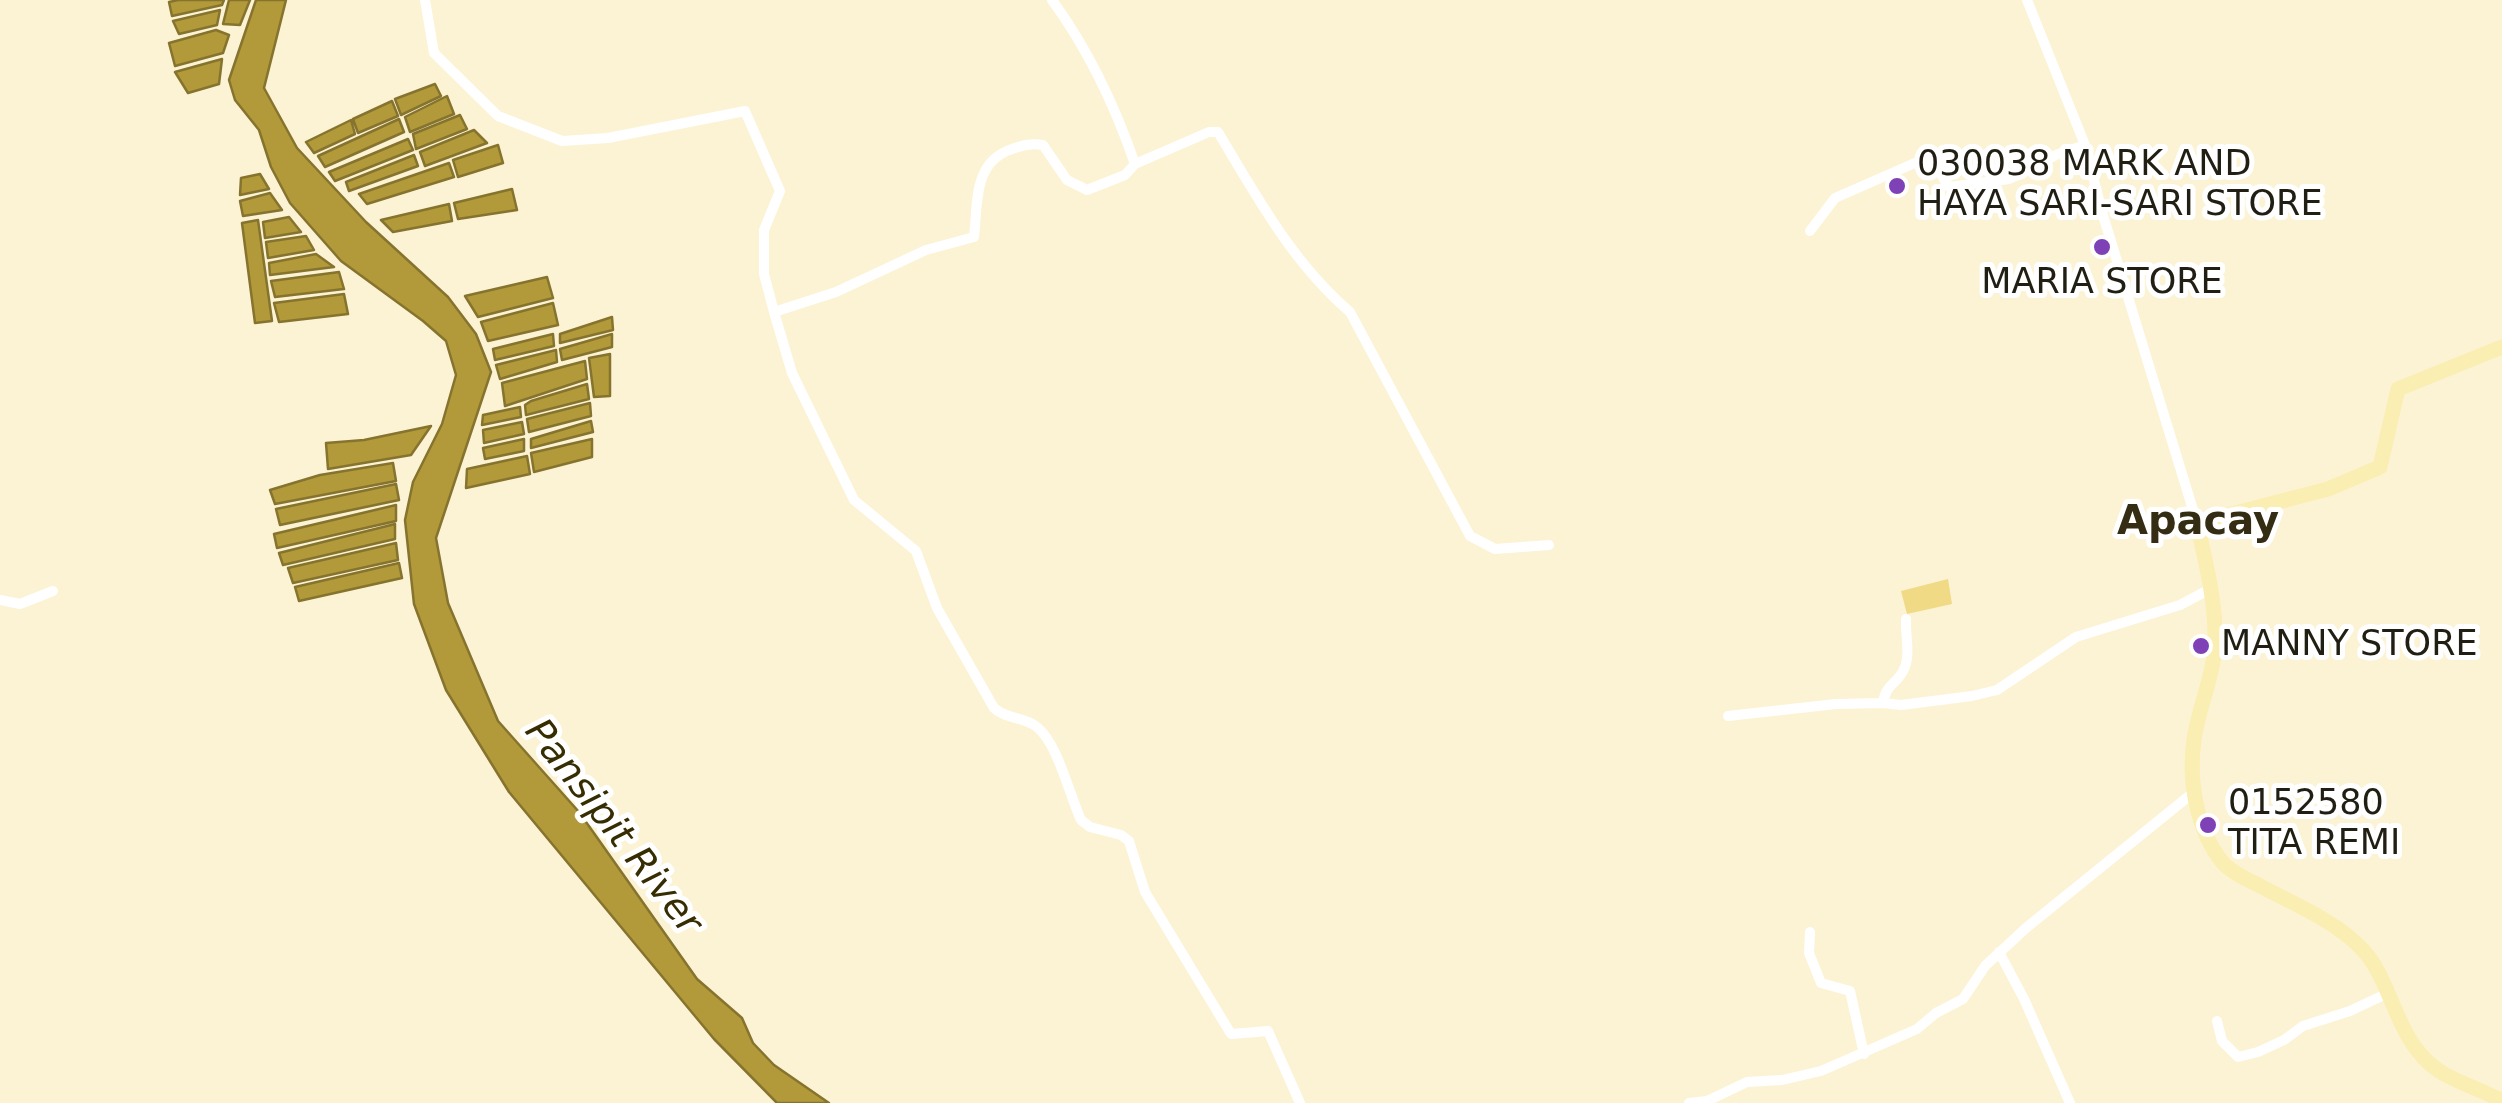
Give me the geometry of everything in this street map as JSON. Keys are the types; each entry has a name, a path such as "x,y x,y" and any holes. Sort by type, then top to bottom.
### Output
{"street":[{"path":"425,0 434,52 498,116 562,141 608,138 745,111 780,191 764,230 764,274 774,312 792,374 854,500 916,551 937,608 994,708 1004,717 1035,724 1046,738 1081,820 1090,827 1121,834 1129,842 1144,892 1231,1034 1268,1031 1300,1103"},
{"path":"1052,0 1075,31 1125,134 1135,164"},
{"path":"2027,0 2086,145 2102,212 2197,523 2212,588 2214,664 2194,740 2194,792 2208,842 2226,866 2352,938 2370,956 2405,1036 2425,1060 2449,1077 2502,1101"},
{"path":"774,312 836,292 926,250 974,236 981,174 998,154 1031,143 1043,146 1067,180 1086,190 1125,175 1135,164 1209,132 1218,132 1278,233 1321,287 1350,312 1470,536 1495,549 1549,545"},
{"path":"1810,232 1835,198 1924,160 1936,166 1949,187 2009,179 2058,154 2086,145"},
{"path":"2197,523 2328,489 2380,467 2398,389 2502,347"},
{"path":"1728,716 1836,704 1901,705 1998,690 2076,638 2180,605 2212,588"},
{"path":"0,600 20,604 53,591"},
{"path":"1883,704 1888,686 1906,664 1906,619"},
{"path":"1689,1103 1707,1101 1747,1082 1821,1072 1917,1029 1936,1013 1964,999 1999,952 2194,792"},
{"path":"1810,932 1809,952 1820,983 1850,991 1864,1054"},
{"path":"1999,952 2070,1103"},
{"path":"2217,1021 2222,1041 2238,1058 2284,1040 2303,1026 2350,1012 2386,994"}],"shaded area":[{"path":"224,0 222,5 172,16 169,2"},
{"path":"229,0 250,0 240,25 223,24"},
{"path":"256,0 286,0 264,88 297,148 366,222 448,297 476,334 491,372 436,538 448,603 498,721 579,812 697,979 742,1018 753,1043 774,1065 829,1103 777,1103 714,1039 509,792 446,690 414,604 405,520 413,482 442,424 456,375 446,341 341,261 290,203 271,167 259,130 235,100 229,80"},
{"path":"220,10 217,25 179,34 173,21"},
{"path":"216,30 229,35 223,53 175,66 169,43"},
{"path":"222,59 219,84 188,93 175,72"},
{"path":"435,84 441,96 401,115 395,99"},
{"path":"447,96 454,114 410,132 405,117"},
{"path":"392,101 398,116 358,133 353,119"},
{"path":"460,115 467,129 416,149 413,134"},
{"path":"399,119 404,132 325,167 318,156"},
{"path":"351,120 355,134 314,153 306,142"},
{"path":"474,130 487,143 425,166 420,152"},
{"path":"408,139 413,150 335,181 329,172"},
{"path":"498,145 503,163 458,177 453,160"},
{"path":"414,155 418,166 349,191 346,182"},
{"path":"449,163 454,177 367,204 359,194"},
{"path":"260,174 269,189 240,195 241,178"},
{"path":"512,189 517,210 458,219 454,203"},
{"path":"270,193 282,210 243,216 240,201"},
{"path":"449,204 452,221 393,232 381,220"},
{"path":"289,217 301,232 265,238 263,222"},
{"path":"258,220 272,321 255,323 242,223"},
{"path":"306,236 314,250 268,258 266,242"},
{"path":"316,254 334,267 270,275 269,263"},
{"path":"339,272 344,289 275,297 271,281"},
{"path":"547,277 553,298 478,317 465,296"},
{"path":"344,294 348,314 279,322 274,303"},
{"path":"553,303 558,325 488,341 481,322"},
{"path":"612,317 613,330 560,343 560,334"},
{"path":"553,334 554,346 495,360 493,349"},
{"path":"612,334 612,347 562,360 560,349"},
{"path":"556,350 557,362 500,379 496,365"},
{"path":"610,354 610,396 594,397 589,358"},
{"path":"585,361 587,379 505,406 502,383"},
{"path":"587,384 589,399 526,415 525,405 531,401"},
{"path":"590,403 591,416 529,432 527,419"},
{"path":"520,407 521,417 482,425 483,415"},
{"path":"591,421 593,432 531,448 531,439"},
{"path":"522,422 524,434 484,443 483,430"},
{"path":"431,426 411,455 328,469 326,443 364,440"},
{"path":"524,439 524,451 485,459 483,448"},
{"path":"592,439 592,457 534,472 531,453"},
{"path":"527,456 530,474 466,488 467,469"},
{"path":"393,463 396,481 275,504 270,490 320,475"},
{"path":"396,484 399,500 280,525 276,509"},
{"path":"396,505 396,521 277,548 274,534"},
{"path":"395,524 395,539 283,565 279,553"},
{"path":"396,543 398,560 293,583 288,568"},
{"path":"399,563 402,578 299,601 295,587"},
{"path":"1948,579 1952,604 1907,614 1901,591"}],"place":[{"name":"030038 MARK AND HAYA SARI-SARI STORE","path":"1897,186"},
{"name":"MARIA STORE","path":"2102,247"},
{"name":"MANNY STORE","path":"2201,646"},
{"name":"0152580 TITA REMI","path":"2208,825"}],"district":[{"name":"Apacay","path":"2198,524"}],"water label":[{"name":"Pansipit River","path":"612,828"}]}
